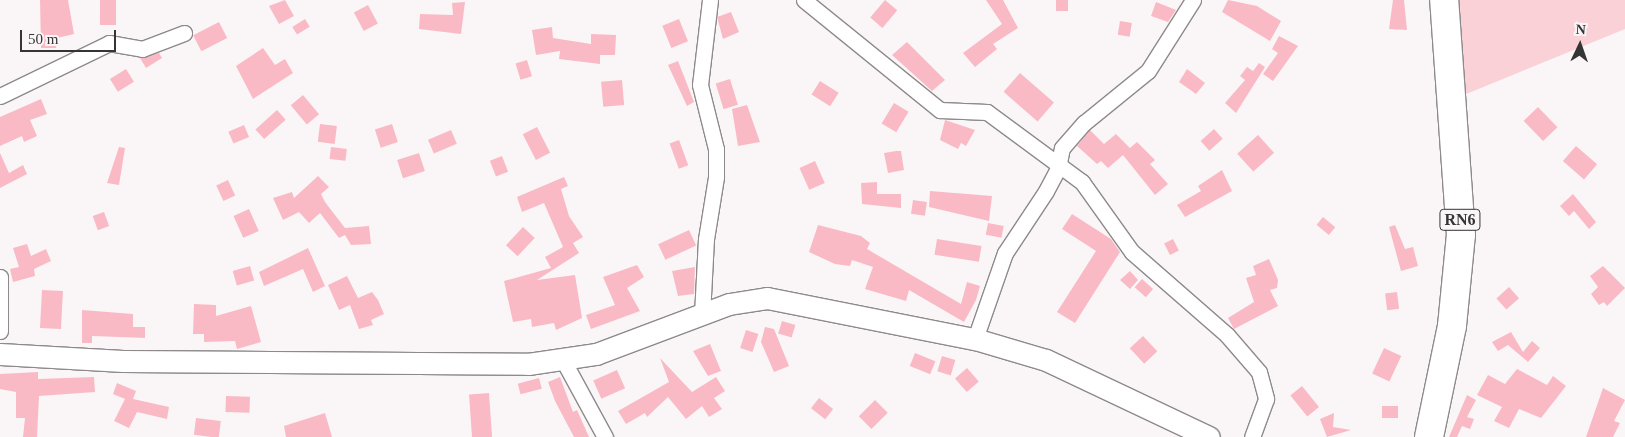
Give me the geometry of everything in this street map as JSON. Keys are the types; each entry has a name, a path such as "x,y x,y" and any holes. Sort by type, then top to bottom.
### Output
{"highway":[{"name":"RN6","path":"1429,437 1452,326 1461,235 1444,0"}],"main road":[{"path":"0,354 123,361 398,364 563,360 596,354 702,315 766,298 975,339 1046,360 1209,437"}],"street":[{"path":"702,315 706,239 716,177 716,149 700,85 710,0"},
{"path":"804,0 940,110 987,112 1058,168 1082,182 1132,252 1227,334 1259,372 1266,399 1252,437"},
{"path":"975,339 1005,253 1058,168 1070,136 1148,71 1193,0"},
{"path":"0,96 109,43 142,48 184,33"},
{"path":"0,278 0,331"},
{"path":"563,360 605,437"}],"shaded area":[{"path":"1456,0 1625,0 1625,29 1459,97"}],"building":[{"path":"40,0 68,0 74,34 57,38 56,48 41,48"},
{"path":"100,0 116,0 116,25 100,25"},
{"path":"285,0 294,16 279,24 269,6"},
{"path":"885,0 897,10 882,28 870,18"},
{"path":"986,0 1003,0 1018,28 993,44 997,49 975,67 963,53 1002,24"},
{"path":"1056,0 1068,0 1068,11 1056,11"},
{"path":"1228,0 1257,6 1281,21 1270,41 1222,12"},
{"path":"1393,0 1404,0 1407,30 1389,29"},
{"path":"465,2 461,34 419,29 420,14 453,15 452,3"},
{"path":"1156,2 1176,10 1168,22 1151,16"},
{"path":"368,5 378,24 364,31 354,13"},
{"path":"731,12 739,32 723,39 717,17"},
{"path":"305,19 310,27 297,35 292,27"},
{"path":"679,19 688,41 671,48 662,26"},
{"path":"1120,21 1132,23 1130,37 1118,35"},
{"path":"219,22 227,38 201,51 193,35"},
{"path":"552,27 553,38 591,44 591,34 616,35 615,55 600,55 600,64 559,59 560,51 536,55 532,30"},
{"path":"1279,36 1298,46 1273,81 1263,74 1278,53 1272,49"},
{"path":"907,42 945,80 932,91 892,55"},
{"path":"263,48 275,65 285,59 293,73 253,99 236,66"},
{"path":"159,53 162,58 146,68 140,58"},
{"path":"527,60 532,76 520,80 516,64"},
{"path":"678,61 694,102 687,106 668,65"},
{"path":"1259,63 1265,67 1236,113 1225,103 1245,80 1240,76 1247,67 1253,71"},
{"path":"126,69 134,82 118,92 110,79"},
{"path":"1187,69 1205,83 1196,94 1179,82"},
{"path":"1020,73 1054,103 1038,121 1004,92"},
{"path":"730,79 738,105 724,109 716,83"},
{"path":"622,80 624,105 603,107 601,82"},
{"path":"820,81 839,93 830,106 812,95"},
{"path":"303,95 319,114 307,124 291,105"},
{"path":"41,99 47,114 30,120 37,136 24,142 22,136 0,146 0,117"},
{"path":"894,103 909,112 896,132 882,124"},
{"path":"747,105 760,142 738,146 732,109"},
{"path":"1538,107 1557,127 1543,141 1524,121"},
{"path":"277,110 286,120 264,139 255,129"},
{"path":"945,120 975,130 966,146 961,143 958,149 940,140"},
{"path":"320,124 337,126 335,144 318,142"},
{"path":"392,124 398,142 381,148 375,130"},
{"path":"244,125 249,137 233,144 228,132"},
{"path":"537,127 550,153 536,160 523,134"},
{"path":"1214,129 1223,139 1209,151 1201,141"},
{"path":"451,130 457,144 434,154 428,140"},
{"path":"1090,130 1104,144 1116,134 1130,148 1137,142 1155,160 1150,164 1168,184 1155,195 1123,155 1108,168 1101,161 1097,164 1077,146"},
{"path":"1258,135 1274,153 1253,172 1237,154"},
{"path":"679,140 688,165 679,169 670,143"},
{"path":"1576,146 1597,164 1584,179 1563,161"},
{"path":"119,147 125,148 119,185 107,183"},
{"path":"331,147 347,149 345,161 330,159"},
{"path":"901,151 904,170 888,173 884,153"},
{"path":"0,153 9,173 23,165 27,174 0,188"},
{"path":"419,153 425,171 403,178 397,160"},
{"path":"502,156 508,172 496,177 490,161"},
{"path":"815,161 825,183 809,190 799,168"},
{"path":"1222,170 1232,191 1185,217 1177,205 1201,191 1198,186"},
{"path":"318,176 329,187 321,194 325,202 345,228 369,226 371,244 351,245 345,235 339,238 320,213 309,223 299,212 283,220 273,198 292,192 294,198"},
{"path":"564,177 568,186 561,189 569,216 583,237 573,243 579,253 537,280 575,275 582,318 556,330 554,323 532,327 531,319 513,322 504,281 551,268 545,257 563,247 544,203 522,212 517,197"},
{"path":"228,180 235,195 223,201 216,185"},
{"path":"877,182 877,194 901,194 901,208 862,204 861,183"},
{"path":"930,191 992,196 989,221 929,207"},
{"path":"1573,194 1596,222 1589,229 1574,211 1569,216 1560,206"},
{"path":"913,200 927,202 925,216 911,214"},
{"path":"249,209 259,231 243,238 233,216"},
{"path":"104,212 109,226 98,230 93,216"},
{"path":"1072,214 1111,239 1120,252 1075,323 1057,312 1096,251 1062,229"},
{"path":"1323,217 1335,227 1329,235 1317,225"},
{"path":"988,223 1004,226 1001,238 986,235"},
{"path":"818,225 861,236 870,243 867,249 961,304 967,282 980,286 976,300 964,322 909,290 906,301 865,289 873,267 852,260 850,266 835,264 809,252"},
{"path":"1395,225 1405,249 1413,247 1418,266 1401,271 1389,227"},
{"path":"523,227 535,238 518,256 506,245"},
{"path":"689,230 696,245 665,260 658,244"},
{"path":"937,239 981,246 979,262 934,255"},
{"path":"1173,239 1179,251 1170,255 1164,244"},
{"path":"27,244 31,256 46,249 51,261 34,269 35,276 13,282 10,269 19,267 13,248"},
{"path":"308,248 325,286 313,292 303,269 264,286 259,272"},
{"path":"1269,259 1278,280 1277,288 1270,290 1278,306 1234,329 1228,318 1254,302 1246,278 1256,275 1253,266"},
{"path":"637,265 644,277 627,288 640,311 591,329 586,315 615,305 603,277"},
{"path":"250,266 254,280 237,285 233,271"},
{"path":"1603,266 1625,288 1607,306 1604,302 1599,305 1591,294 1598,287 1590,276"},
{"path":"695,267 694,294 678,296 672,271"},
{"path":"1130,271 1138,280 1130,289 1120,280"},
{"path":"347,276 358,298 372,292 378,300 384,314 371,320 373,325 359,329 350,305 339,310 328,285"},
{"path":"1142,279 1153,289 1146,297 1135,287"},
{"path":"1509,287 1519,298 1506,310 1496,298"},
{"path":"42,290 63,291 61,329 40,328"},
{"path":"1397,292 1399,309 1387,310 1385,293"},
{"path":"194,304 216,305 216,316 251,306 261,342 237,349 235,341 204,342 204,334 193,334"},
{"path":"82,310 133,314 133,327 145,327 145,338 92,336 92,343 82,343"},
{"path":"782,321 795,325 792,338 778,333"},
{"path":"765,327 774,329 789,366 774,372 761,342"},
{"path":"746,330 758,334 752,352 740,348"},
{"path":"1511,332 1523,352 1532,341 1540,348 1528,362 1508,345 1498,351 1492,342"},
{"path":"1143,336 1157,351 1144,364 1130,348"},
{"path":"710,344 721,371 708,376 693,351"},
{"path":"1384,348 1401,356 1389,381 1372,373"},
{"path":"915,353 935,361 930,374 910,366"},
{"path":"942,356 955,360 951,375 937,371"},
{"path":"660,358 692,392 716,377 725,391 714,398 722,409 709,417 702,406 686,419 668,397 647,417 645,413 626,424 618,411 669,382"},
{"path":"967,368 979,382 967,392 955,378"},
{"path":"1517,369 1547,385 1553,376 1566,386 1541,418 1519,409 1509,428 1494,421 1502,407 1477,395 1488,375 1505,384"},
{"path":"617,370 625,388 601,399 593,381"},
{"path":"38,372 38,379 94,377 95,392 39,396 37,437 23,437 25,418 16,418 16,392 0,389 0,374"},
{"path":"560,377 573,412 577,410 589,437 574,437 555,401 548,382"},
{"path":"539,378 542,389 521,394 518,384"},
{"path":"117,383 136,391 133,399 169,407 167,419 137,412 129,428 114,421 125,399 113,394"},
{"path":"1302,386 1319,407 1307,416 1290,395"},
{"path":"1603,388 1625,400 1614,421 1620,423 1613,437 1586,437"},
{"path":"489,393 492,437 472,437 469,394"},
{"path":"1467,395 1476,400 1467,417 1474,419 1470,429 1462,426 1457,437 1449,437"},
{"path":"226,396 250,397 249,413 225,412"},
{"path":"819,398 833,409 825,419 811,408"},
{"path":"875,400 888,413 871,429 859,416"},
{"path":"1382,406 1398,406 1398,418 1382,418"},
{"path":"325,413 332,437 286,437 284,426"},
{"path":"1334,413 1333,427 1351,430 1327,437 1320,419"},
{"path":"196,418 221,421 219,437 194,435"}]}
